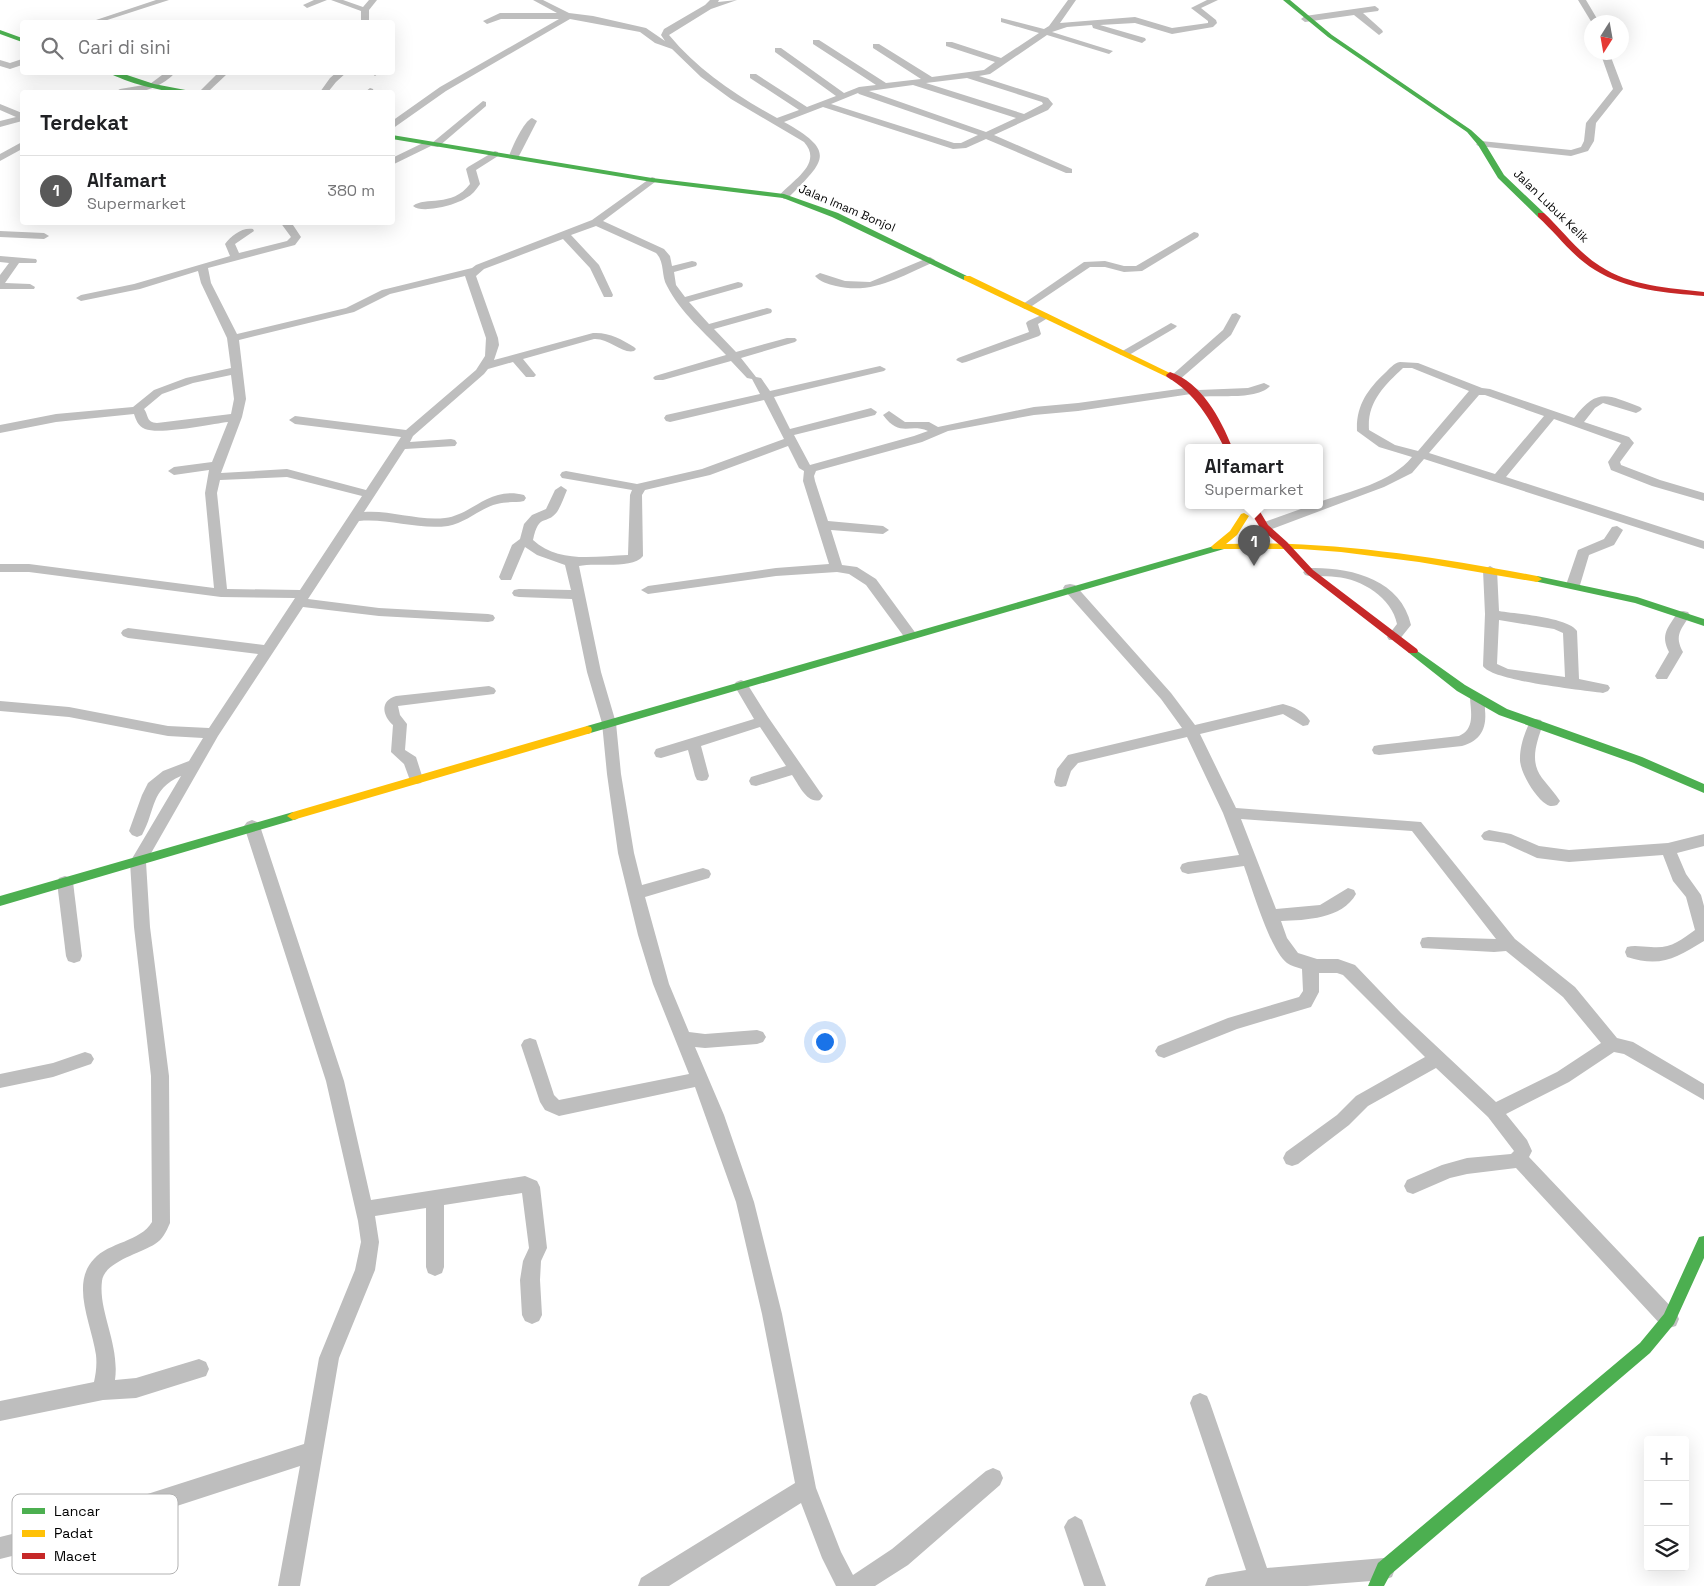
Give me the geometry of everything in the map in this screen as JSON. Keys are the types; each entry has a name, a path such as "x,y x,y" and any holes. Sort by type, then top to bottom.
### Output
{"main road":[{"name":"Jalan Lubuk Kelik","path":"1286,0 1306,19 1358,57 1462,126 1480,144 1501,176 1596,267 1618,278 1647,287 1704,294"},
{"path":"0,32 20,39"},
{"path":"120,75 153,86 180,90"},
{"name":"Jalan Imam Bonjol","path":"395,138 652,180 784,196 835,215 1175,378 1195,392 1209,407 1227,444"},
{"path":"1253,509 1264,527 1284,544 1309,571 1448,679 1477,698 1503,712 1638,760 1704,789"},
{"path":"1244,511 1252,531 1262,544 1289,562 1309,571"},
{"path":"1216,547 1234,533 1244,511"},
{"path":"0,901 138,862 252,826 1216,547 1284,544 1359,550 1490,570 1573,585 1637,600 1704,623"},
{"path":"1380,1578 1645,1348 1668,1319 1704,1242"}],"street":[{"path":"100,20 165,0"},
{"path":"307,5 323,0"},
{"path":"334,0 365,10"},
{"path":"365,20 365,10 373,0"},
{"path":"537,0 569,16"},
{"path":"716,0 666,33 667,37 705,75 719,86 809,142 816,157 808,172 784,196"},
{"path":"708,7 732,0"},
{"path":"776,122 859,90 987,72 1049,30 1072,0"},
{"path":"1049,30 1085,23 1135,20 1172,31 1210,25 1213,23 1212,20 1196,8 1214,0"},
{"path":"1582,0 1591,15"},
{"path":"1306,19 1375,9"},
{"path":"1356,12 1379,32"},
{"path":"487,21 500,16 569,16 634,27 643,30 667,46 677,48"},
{"path":"395,124 442,89 569,16"},
{"path":"1004,20 1049,30 1109,51"},
{"path":"1085,23 1142,40"},
{"path":"816,42 884,86"},
{"path":"949,44 1003,62"},
{"path":"876,46 930,80"},
{"path":"778,50 843,96"},
{"path":"1480,144 1571,153 1585,149 1589,141 1591,123 1618,89 1607,60"},
{"path":"0,63 10,66 20,63"},
{"path":"131,90 153,86 168,75"},
{"path":"205,90 222,75"},
{"path":"326,90 339,75"},
{"path":"822,104 953,146 962,146 1045,108 1048,104 1045,100 967,75"},
{"path":"753,76 806,110"},
{"path":"912,82 1023,118"},
{"path":"859,90 986,135 1069,171"},
{"path":"395,161 431,145 483,104"},
{"path":"0,107 20,116"},
{"path":"0,124 20,118"},
{"path":"514,156 532,121"},
{"path":"0,158 20,146"},
{"path":"418,206 444,204 468,192 475,184 471,170 474,166 495,154"},
{"path":"232,338 338,314 360,306 386,292 473,271 596,222 652,180"},
{"path":"596,222 660,251 665,256 671,285 682,301 732,357 754,378 768,397 805,468 811,469 918,439 936,431 1034,411 1209,390 1249,391 1264,386"},
{"path":"81,298 136,287 202,266 294,242 296,237 287,225"},
{"path":"236,258 230,246 231,243 249,231"},
{"path":"0,234 44,236"},
{"path":"565,235 595,267 608,295"},
{"path":"1025,306 1088,264 1105,264 1138,270 1194,235"},
{"path":"0,259 32,260"},
{"path":"16,260 0,284 30,287"},
{"path":"820,276 835,283 872,285 930,260"},
{"path":"668,270 692,264"},
{"path":"202,266 206,282 232,338 240,399 236,417 216,471 211,493 212,519 221,593"},
{"path":"103,1390 106,1355 92,1287 94,1274 108,1258 156,1234 161,1223 160,1076 142,928 138,862 213,733 405,440 485,366 491,356 493,345 470,278 473,271"},
{"path":"682,301 738,285"},
{"path":"707,328 767,311"},
{"path":"962,360 1035,334 1032,323 1046,316"},
{"path":"1175,378 1183,368 1228,331 1235,322 1236,316"},
{"path":"1125,353 1171,326"},
{"path":"485,366 598,335 613,338 630,349"},
{"path":"659,378 791,340"},
{"path":"516,358 530,375"},
{"path":"1704,497 1656,483 1615,467 1614,462 1628,442 1407,364 1400,365 1372,393 1365,404 1362,415 1363,431 1373,439 1395,448 1704,545"},
{"path":"670,418 768,397 880,369"},
{"path":"0,429 56,418 136,410 158,392 182,383 237,370"},
{"path":"1323,505 1396,477 1408,470 1475,392 1479,391"},
{"path":"1577,424 1593,402 1600,399 1636,409"},
{"path":"136,410 140,412 142,421 148,426 236,417"},
{"path":"566,475 639,488 706,472 789,437 871,412"},
{"path":"890,415 896,424 901,427 922,425 929,426 936,431"},
{"path":"1497,480 1551,415"},
{"path":"295,420 405,440 451,443"},
{"path":"811,469 808,476 809,481 837,568"},
{"path":"174,471 216,471 244,474 287,473 370,494"},
{"path":"526,541 543,553 573,563 576,561 631,559 636,556 636,495 639,488"},
{"path":"526,541 532,522 551,511 561,490"},
{"path":"355,516 376,514 428,522 447,522 494,500 520,498"},
{"path":"1264,527 1312,509"},
{"path":"823,525 883,530"},
{"path":"1573,585 1583,553 1609,542 1616,530"},
{"path":"506,577 518,545 526,541"},
{"path":"573,563 594,672 610,723 619,815 636,893 659,976 682,1038 715,1115 745,1202 772,1314 806,1488 847,1586"},
{"path":"0,568 29,568 221,593 303,598 379,612 488,618"},
{"path":"648,590 776,572 837,568 852,570 866,577 910,635"},
{"path":"1490,570 1492,614 1490,666 1505,673 1603,688"},
{"path":"1309,571 1344,574 1367,582 1384,594 1404,618 1404,625 1394,637"},
{"path":"1070,588 1166,696 1192,730 1232,813 1269,915 1284,948 1298,961 1310,965 1338,966 1349,970 1390,1014 1494,1112 1523,1151 1519,1159 1512,1162 1458,1168 1413,1186"},
{"path":"520,592 579,595"},
{"path":"1492,614 1557,625 1570,631 1572,684"},
{"path":"1662,676 1676,652 1671,642 1671,635 1683,616"},
{"path":"128,633 266,650"},
{"path":"741,685 763,721 815,796"},
{"path":"416,779 411,761 398,752 400,724 393,717 391,704 396,701 489,691"},
{"path":"1379,750 1462,741 1471,737 1476,733 1479,726 1477,698"},
{"path":"0,706 69,712 168,731 213,733"},
{"path":"1061,782 1064,769 1073,759 1283,709 1290,711 1303,721"},
{"path":"662,752 763,721"},
{"path":"1536,724 1526,756 1527,767 1530,775 1552,801"},
{"path":"693,743 702,776"},
{"path":"137,831 151,790 157,781 169,773 195,766"},
{"path":"756,781 796,768"},
{"path":"1232,813 1416,826 1509,944 1569,992 1612,1045"},
{"path":"252,826 334,1081 370,1242 365,1270 329,1358 289,1586"},
{"path":"1489,836 1506,838 1537,852 1556,856 1668,849 1704,840"},
{"path":"1633,952 1662,956 1671,954 1703,934 1698,895 1679,877 1668,849"},
{"path":"1188,868 1249,859"},
{"path":"636,893 704,874"},
{"path":"65,882 74,956"},
{"path":"1269,915 1310,913 1326,910 1337,904 1348,894"},
{"path":"1428,943 1488,946 1509,944"},
{"path":"1164,1051 1234,1023 1304,1002 1311,992 1310,965"},
{"path":"682,1038 705,1041 757,1037"},
{"path":"530,1045 546,1097 551,1105 559,1108 700,1078"},
{"path":"1494,1112 1564,1077 1612,1045 1627,1047 1704,1093"},
{"path":"1292,1158 1343,1120 1362,1101 1438,1058"},
{"path":"0,1081 53,1070 85,1059"},
{"path":"1519,1159 1668,1319"},
{"path":"364,1209 525,1184 531,1187 538,1248 532,1261 530,1280 532,1316"},
{"path":"435,1198 435,1267"},
{"path":"0,1411 103,1390 136,1388 199,1369"},
{"path":"1200,1403 1260,1579"},
{"path":"178,1495 313,1452"},
{"path":"856,1586 900,1557 993,1478"},
{"path":"649,1586 806,1488"},
{"path":"1075,1527 1095,1586"},
{"path":"1216,1586 1260,1579 1380,1578"}],"traffic: fast":[{"path":"1286,0 1330,36 1469,131 1481,144 1501,176 1541,215"},
{"path":"0,32 20,39"},
{"path":"119,75 153,86 180,90"},
{"path":"395,137 652,180 784,196 835,215 967,278"},
{"path":"587,730 1221,547"},
{"path":"1537,579 1637,600 1704,623"},
{"path":"1413,651 1461,688 1503,712 1638,760 1704,789"},
{"path":"0,901 293,816"},
{"path":"1376,1586 1384,1569 1645,1348 1669,1319 1704,1242"}],"traffic: slow":[{"path":"967,278 1170,375"},
{"path":"1216,547 1234,533 1244,516"},
{"path":"1221,547 1301,546 1341,549 1380,553 1537,579"},
{"path":"293,816 587,730"}],"traffic: jam":[{"path":"1541,215 1576,250 1597,268 1609,275 1649,287 1704,294"},
{"path":"1170,375 1190,388 1198,397 1212,415 1226,444"},
{"path":"1253,509 1264,527 1284,544 1310,572 1413,651"}],"place":[{"name":"Alfamart","path":"1254,566"}]}
